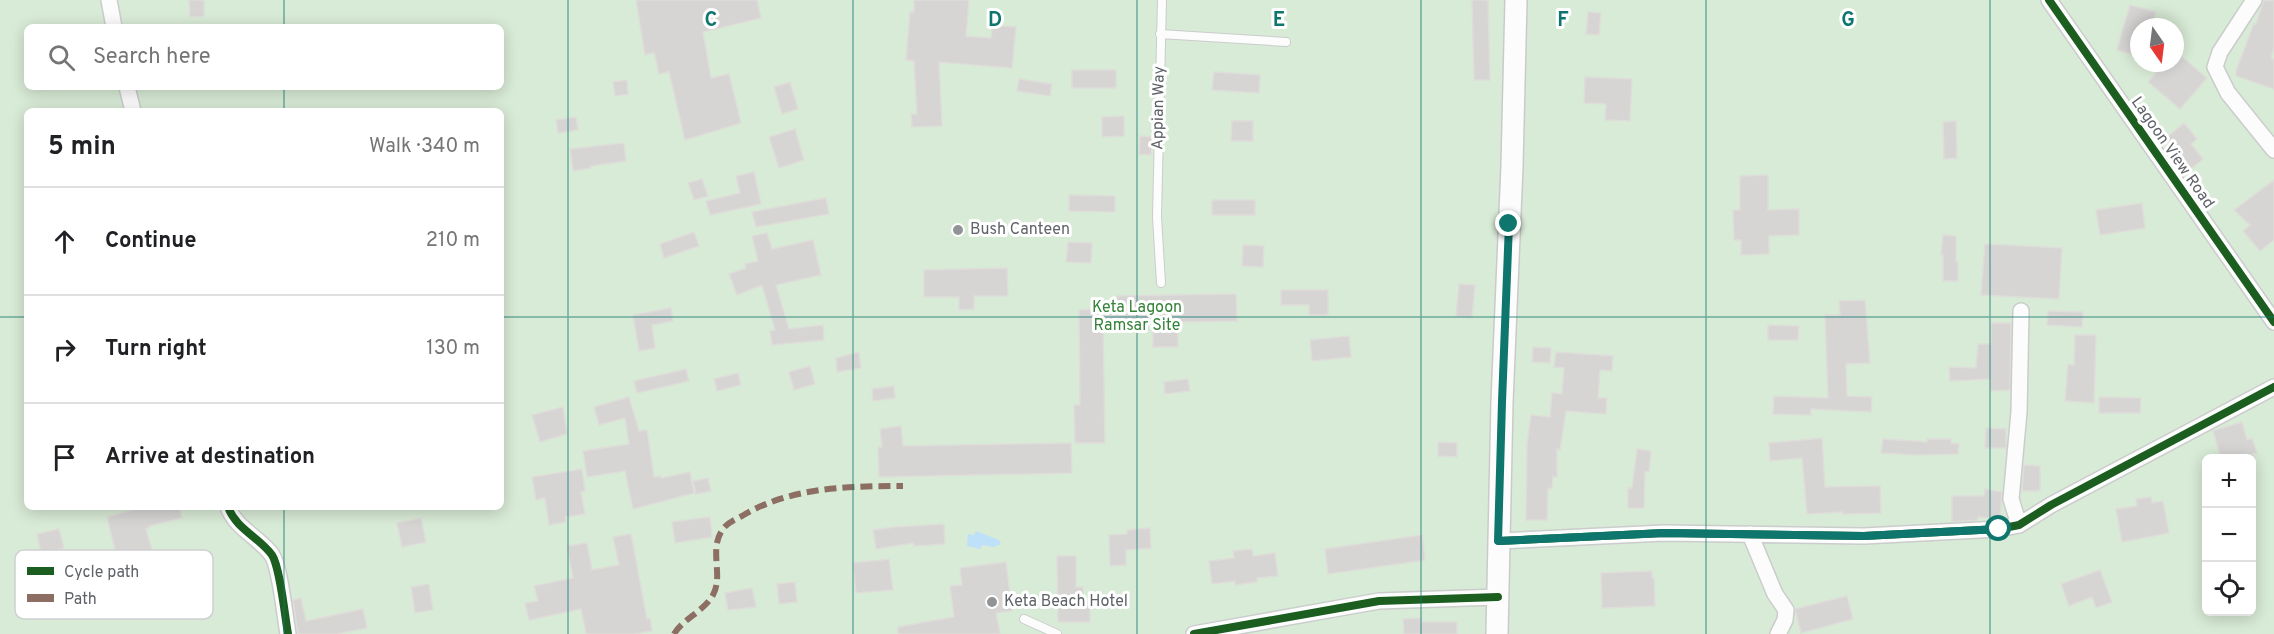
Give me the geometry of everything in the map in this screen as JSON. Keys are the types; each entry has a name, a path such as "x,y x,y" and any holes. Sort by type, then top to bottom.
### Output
{"main road":[{"path":"1497,634 1502,402 1516,0"}],"street":[{"path":"109,0 113,24"},
{"name":"Lagoon View Road","path":"2049,0 2273,319"},
{"path":"2254,0 2220,52 2215,67 2228,93 2274,150"},
{"path":"128,90 132,108"},
{"path":"2019,525 2012,499 2019,412 2021,310"},
{"path":"1498,541 1664,533 1875,536 1964,533 2019,525 2051,505 2274,387"},
{"path":"230,510 241,527 275,560 288,634"},
{"path":"1750,534 1775,594 1786,610 1785,620 1778,634"},
{"path":"1194,634 1379,601 1498,597"}],"lane":[{"name":"Appian Way","path":"1161,283 1157,217 1162,0"},
{"path":"1160,34 1286,42"},
{"path":"1024,619 1057,634"}],"green space":[{"name":"Keta Lagoon Ramsar Site","path":"0,0 2274,0 2274,634 0,634"}],"water":[{"path":"976,531 999,540 1001,544 993,547 982,545 980,549 967,546 968,534 974,535"}],"building":[{"path":"189,0 204,0 204,16 190,17"},
{"path":"636,0 757,0 761,18 703,32 711,78 729,74 741,123 685,140 669,72 659,74 654,52 645,55"},
{"path":"914,0 969,0 966,36 991,38 993,25 1016,27 1012,68 939,62 942,126 912,127 911,114 917,114 914,61 906,60 910,12 914,12"},
{"path":"1472,0 1488,0 1490,80 1474,80"},
{"path":"2264,0 2274,1 2274,47 2271,58 2274,59 2274,89 2236,76"},
{"path":"2130,5 2156,12 2154,18 2130,18 2130,54 2117,50"},
{"path":"1588,12 1601,13 1599,35 1586,34"},
{"path":"2184,59 2207,78 2180,109 2148,82 2157,72 2184,72"},
{"path":"1072,70 1116,70 1116,88 1072,88"},
{"path":"1214,72 1260,75 1259,93 1212,90"},
{"path":"1585,77 1632,79 1630,121 1605,120 1606,104 1584,103"},
{"path":"1019,79 1052,84 1050,96 1017,91"},
{"path":"627,80 628,94 615,96 613,82"},
{"path":"790,82 798,109 782,114 774,87"},
{"path":"1124,116 1124,136 1102,137 1102,117"},
{"path":"576,117 578,130 558,133 556,120"},
{"path":"1232,121 1253,121 1253,141 1231,141"},
{"path":"1956,121 1957,158 1944,159 1943,122"},
{"path":"2184,123 2197,139 2191,144 2203,159 2191,169 2166,138"},
{"path":"795,129 804,160 779,168 769,137"},
{"path":"1140,136 1152,137 1151,155 1139,154"},
{"path":"624,143 626,161 573,171 570,149"},
{"path":"754,172 761,204 710,215 706,201 740,193 736,176"},
{"path":"1768,175 1768,210 1799,209 1799,235 1769,236 1769,254 1741,255 1741,240 1734,240 1733,210 1740,210 1740,176"},
{"path":"702,179 708,196 694,200 688,183"},
{"path":"2274,180 2274,240 2260,251 2243,231 2250,225 2234,210"},
{"path":"1069,195 1115,196 1115,212 1069,211"},
{"path":"826,198 829,214 756,227 752,212"},
{"path":"1212,200 1255,200 1255,215 1212,215"},
{"path":"2142,203 2145,228 2100,235 2096,210"},
{"path":"694,232 699,246 664,258 660,244"},
{"path":"767,233 772,249 813,240 821,275 776,285 789,329 823,325 824,340 772,345 770,331 775,330 762,285 737,295 729,274 746,268 745,264 758,261 752,236"},
{"path":"1943,235 1956,236 1958,281 1943,281 1943,255 1941,255"},
{"path":"1068,242 1092,243 1091,263 1066,262"},
{"path":"1985,244 2062,248 2059,299 1981,295"},
{"path":"1243,245 1264,246 1263,267 1242,266"},
{"path":"1007,268 1008,296 974,296 974,309 959,310 959,297 924,297 924,270"},
{"path":"1459,284 1475,285 1472,318 1456,316"},
{"path":"1281,290 1328,290 1328,315 1309,315 1309,305 1281,305"},
{"path":"1236,294 1237,321 1178,322 1178,347 1153,347 1153,323 1103,324 1105,443 1075,443 1074,405 1080,405 1079,310 1117,308 1117,296"},
{"path":"1865,300 1870,363 1846,364 1847,396 1872,397 1871,412 1811,409 1811,415 1773,414 1774,396 1828,398 1825,315 1840,315 1839,301"},
{"path":"671,308 673,321 652,325 655,348 639,351 633,315"},
{"path":"2048,311 2083,312 2082,327 2047,325"},
{"path":"1991,323 2011,323 2010,390 1990,391 1990,379 1950,381 1949,367 1976,368 1978,344 1991,344"},
{"path":"1768,325 1799,326 1798,340 1768,340"},
{"path":"2075,335 2096,335 2094,403 2065,401 2068,364 2074,365"},
{"path":"1349,336 1351,357 1312,361 1310,340"},
{"path":"1533,347 1551,348 1550,363 1532,362"},
{"path":"859,352 861,368 837,372 836,358"},
{"path":"1556,352 1613,356 1612,371 1600,370 1598,398 1607,398 1606,414 1566,411 1560,450 1557,449 1557,477 1553,476 1552,489 1548,488 1547,520 1526,520 1527,444 1531,415 1550,417 1552,393 1562,394 1564,368 1554,367"},
{"path":"810,366 815,384 794,390 789,372"},
{"path":"686,369 689,381 637,393 634,381"},
{"path":"738,373 741,385 717,391 714,379"},
{"path":"1188,379 1190,391 1165,394 1164,382"},
{"path":"894,386 895,398 873,401 872,389"},
{"path":"629,397 639,431 647,430 654,477 661,476 661,478 690,472 694,493 633,509 625,471 587,477 583,451 629,444 625,418 599,425 594,407"},
{"path":"2099,397 2141,398 2140,413 2099,413"},
{"path":"563,407 567,434 540,442 532,415"},
{"path":"2242,422 2247,440 2252,438 2257,453 2220,454 2213,431"},
{"path":"901,426 903,446 1071,443 1072,473 879,477 878,447 882,447 880,429"},
{"path":"1986,428 2006,429 2006,448 1985,448"},
{"path":"1822,438 1825,487 1880,486 1881,513 1807,514 1802,458 1770,461 1769,443"},
{"path":"1883,439 1927,442 1927,439 1951,439 1951,443 1959,444 1958,454 1881,453"},
{"path":"1438,442 1457,443 1457,457 1438,456"},
{"path":"1637,449 1651,451 1649,472 1645,471 1644,508 1628,508 1628,488 1632,488"},
{"path":"2024,465 2040,466 2040,491 2022,491"},
{"path":"582,469 585,491 581,492 585,514 565,517 566,522 549,525 545,498 536,500 532,477"},
{"path":"708,478 711,491 696,494 693,481"},
{"path":"1985,489 2002,492 2000,519 1978,517 1978,520 1952,522 1952,496 1984,496"},
{"path":"2151,497 2152,503 2163,501 2169,533 2122,542 2116,509 2137,506 2136,499"},
{"path":"133,510 180,510 182,518 149,526 146,529 152,550 115,550 107,517"},
{"path":"710,517 712,537 675,543 672,522"},
{"path":"421,518 426,542 402,547 397,523"},
{"path":"944,524 945,544 914,546 914,543 876,549 873,530"},
{"path":"1150,528 1151,548 1126,550 1126,565 1110,566 1109,535 1127,534 1127,530"},
{"path":"59,529 64,548 40,550 37,534"},
{"path":"631,534 647,619 650,618 652,631 634,634 586,634 581,609 529,620 525,603 538,601 534,586 573,578 567,546 587,543 592,570 619,565 613,537"},
{"path":"1422,535 1425,560 1328,574 1325,549"},
{"path":"1252,549 1253,556 1275,553 1278,576 1257,578 1257,582 1235,585 1235,581 1212,584 1209,561 1234,558 1233,551"},
{"path":"1057,556 1076,556 1076,587 1083,587 1083,600 1090,600 1090,622 1058,622"},
{"path":"889,559 893,590 856,593 853,563"},
{"path":"1006,562 1012,611 996,613 1000,634 898,634 898,627 954,617 950,586 962,585 960,568"},
{"path":"2100,570 2112,602 2096,608 2092,597 2069,606 2061,584"},
{"path":"1652,571 1655,606 1602,608 1601,573"},
{"path":"795,582 797,602 779,604 777,584"},
{"path":"429,584 433,610 415,613 411,587"},
{"path":"752,588 756,607 728,610 725,593"},
{"path":"1847,596 1853,619 1801,633 1795,609"},
{"path":"301,598 306,621 363,609 367,628 337,634 298,634 293,600"},
{"path":"1421,618 1421,622 1457,622 1457,634 1404,634 1403,619"}],"marked path":[{"path":"674,634 713,595 717,579 716,553 719,537 732,521 760,506 800,494 841,488 903,486"}],"cycle path":[{"path":"2049,0 2274,322"},
{"path":"1499,541 1664,533 1864,536 1999,529 2019,525 2051,505 2274,387"},
{"path":"230,510 236,521 267,549 275,561 288,634"},
{"path":"1194,634 1379,601 1498,597"}],"place":[{"name":"Bush Canteen","path":"958,230"},
{"name":"Keta Beach Hotel","path":"992,602"}],"route":[{"path":"1509,224 1498,541 1664,533 1863,536 1964,533 1999,529"}]}
